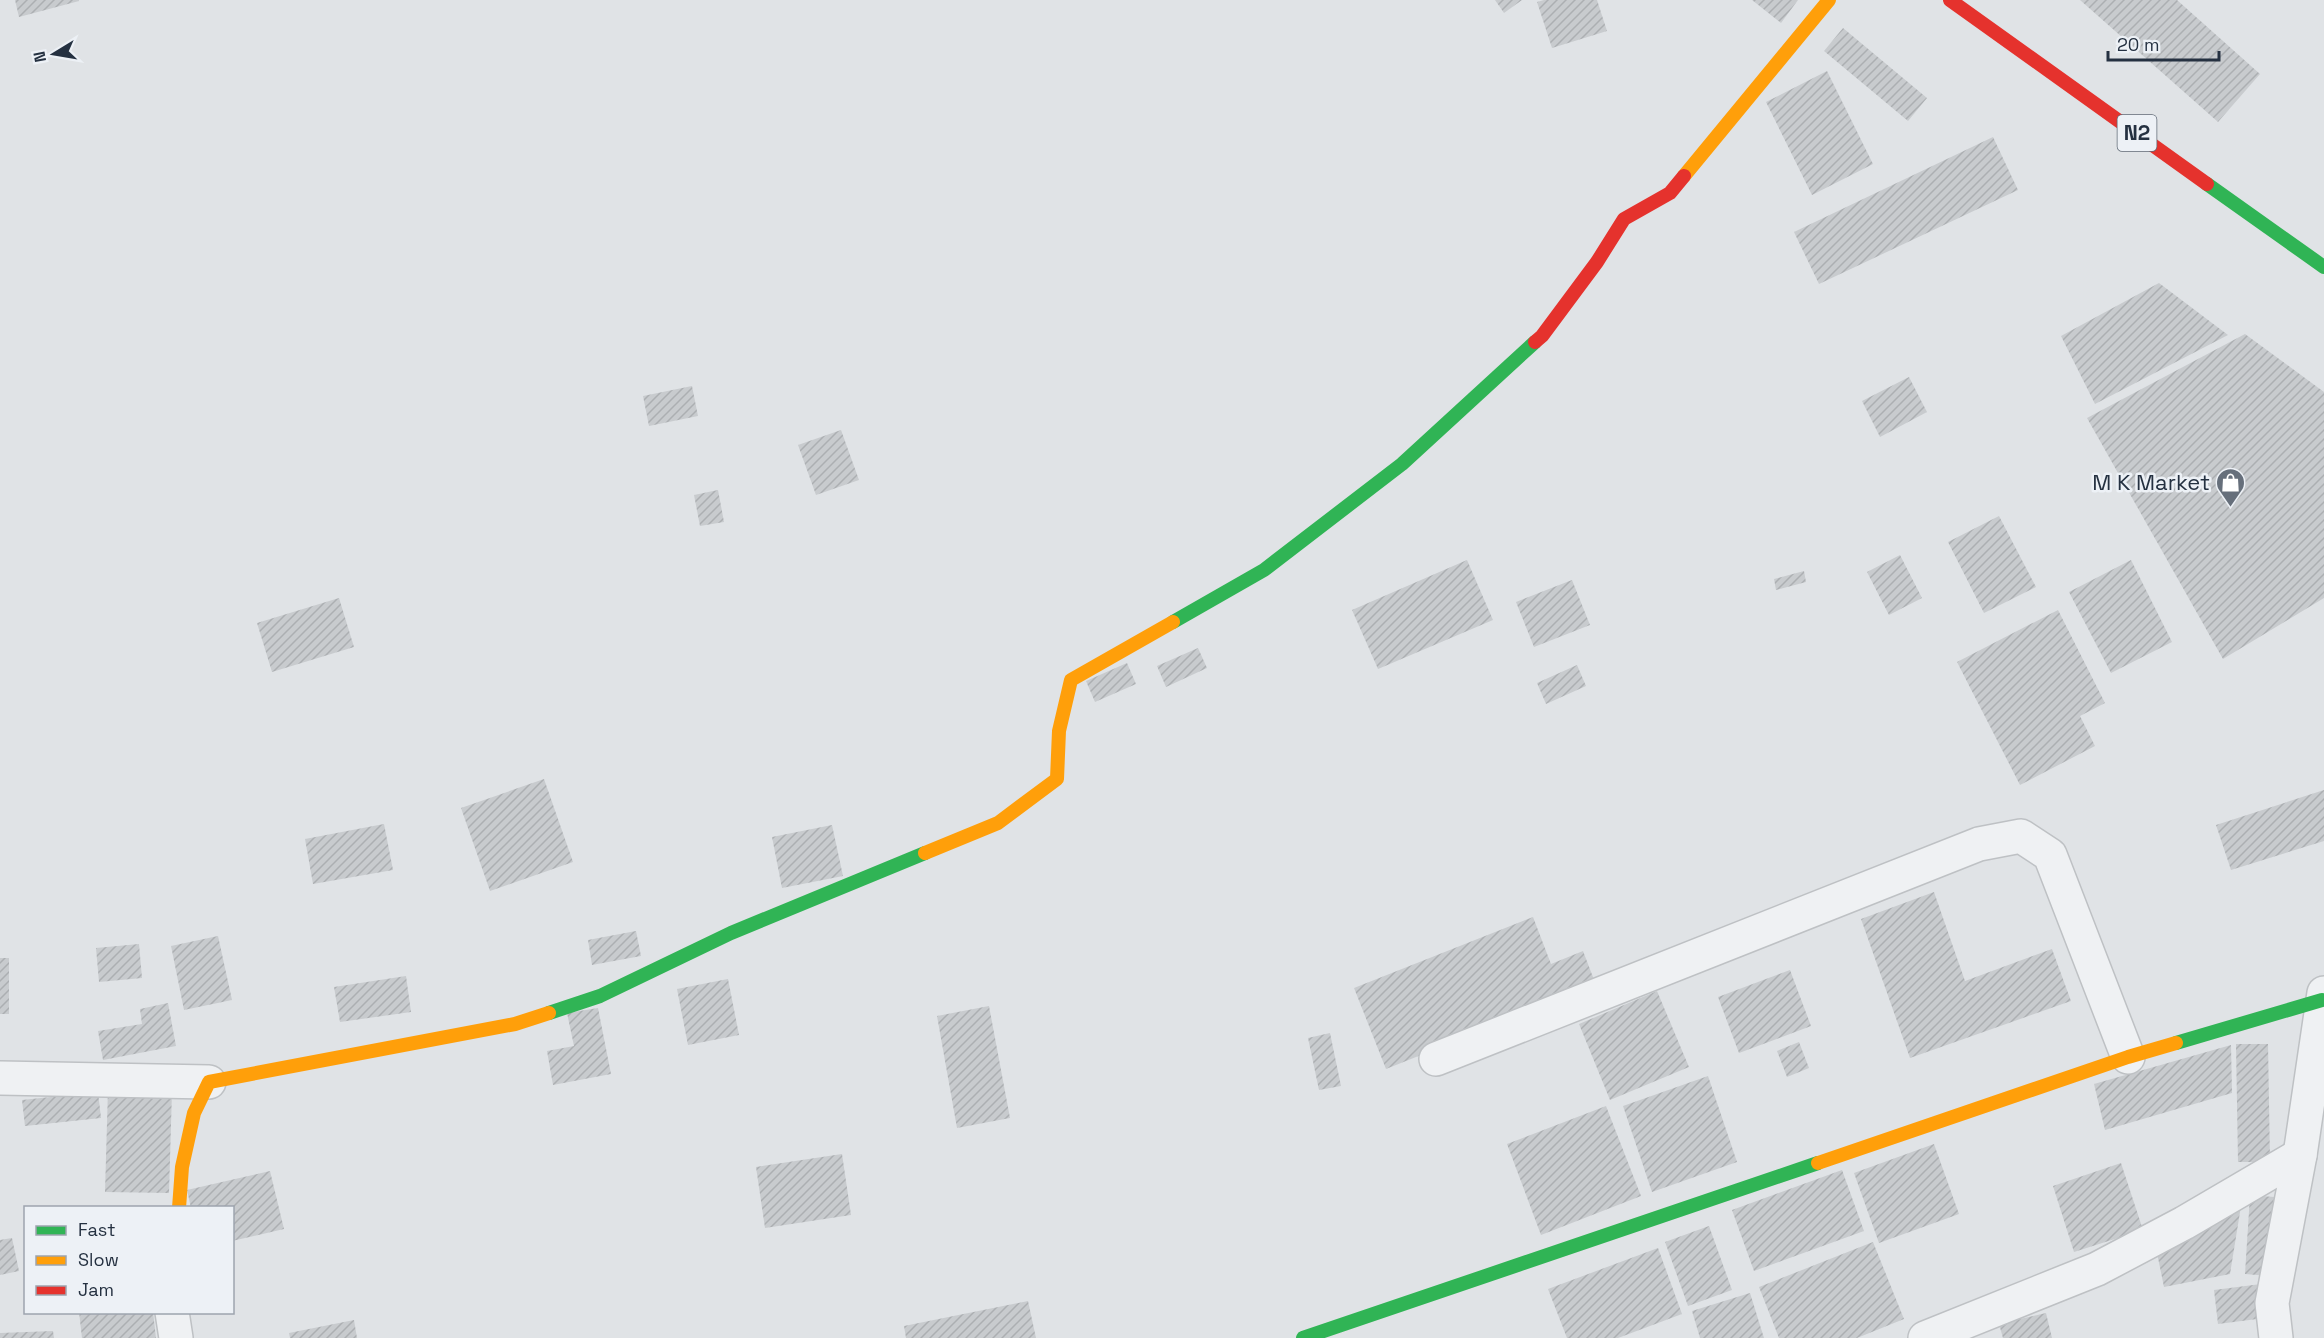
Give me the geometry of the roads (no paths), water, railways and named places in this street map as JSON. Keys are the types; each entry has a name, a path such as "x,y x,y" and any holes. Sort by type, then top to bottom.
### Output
{"main road":[{"path":"179,1206 182,1167 194,1113 209,1083 526,1020 600,996 731,933 998,823 1057,779 1059,731 1071,680 1264,570 1402,464 1542,336 1597,262 1624,219 1670,193 1829,0"},
{"name":"N2","path":"1950,0 2324,267"},
{"path":"1303,1338 2128,1057 2323,996"}],"street":[{"path":"1436,1059 1979,844 2021,836 2050,855 2128,1057"},
{"path":"2276,1338 2272,1303 2300,1155 2323,996"},
{"path":"0,1078 209,1083"},
{"path":"1925,1338 2097,1269 2184,1223 2300,1155"},
{"path":"172,1314 176,1338"}],"place":[{"name":"M K Market","path":"2231,508"}]}
